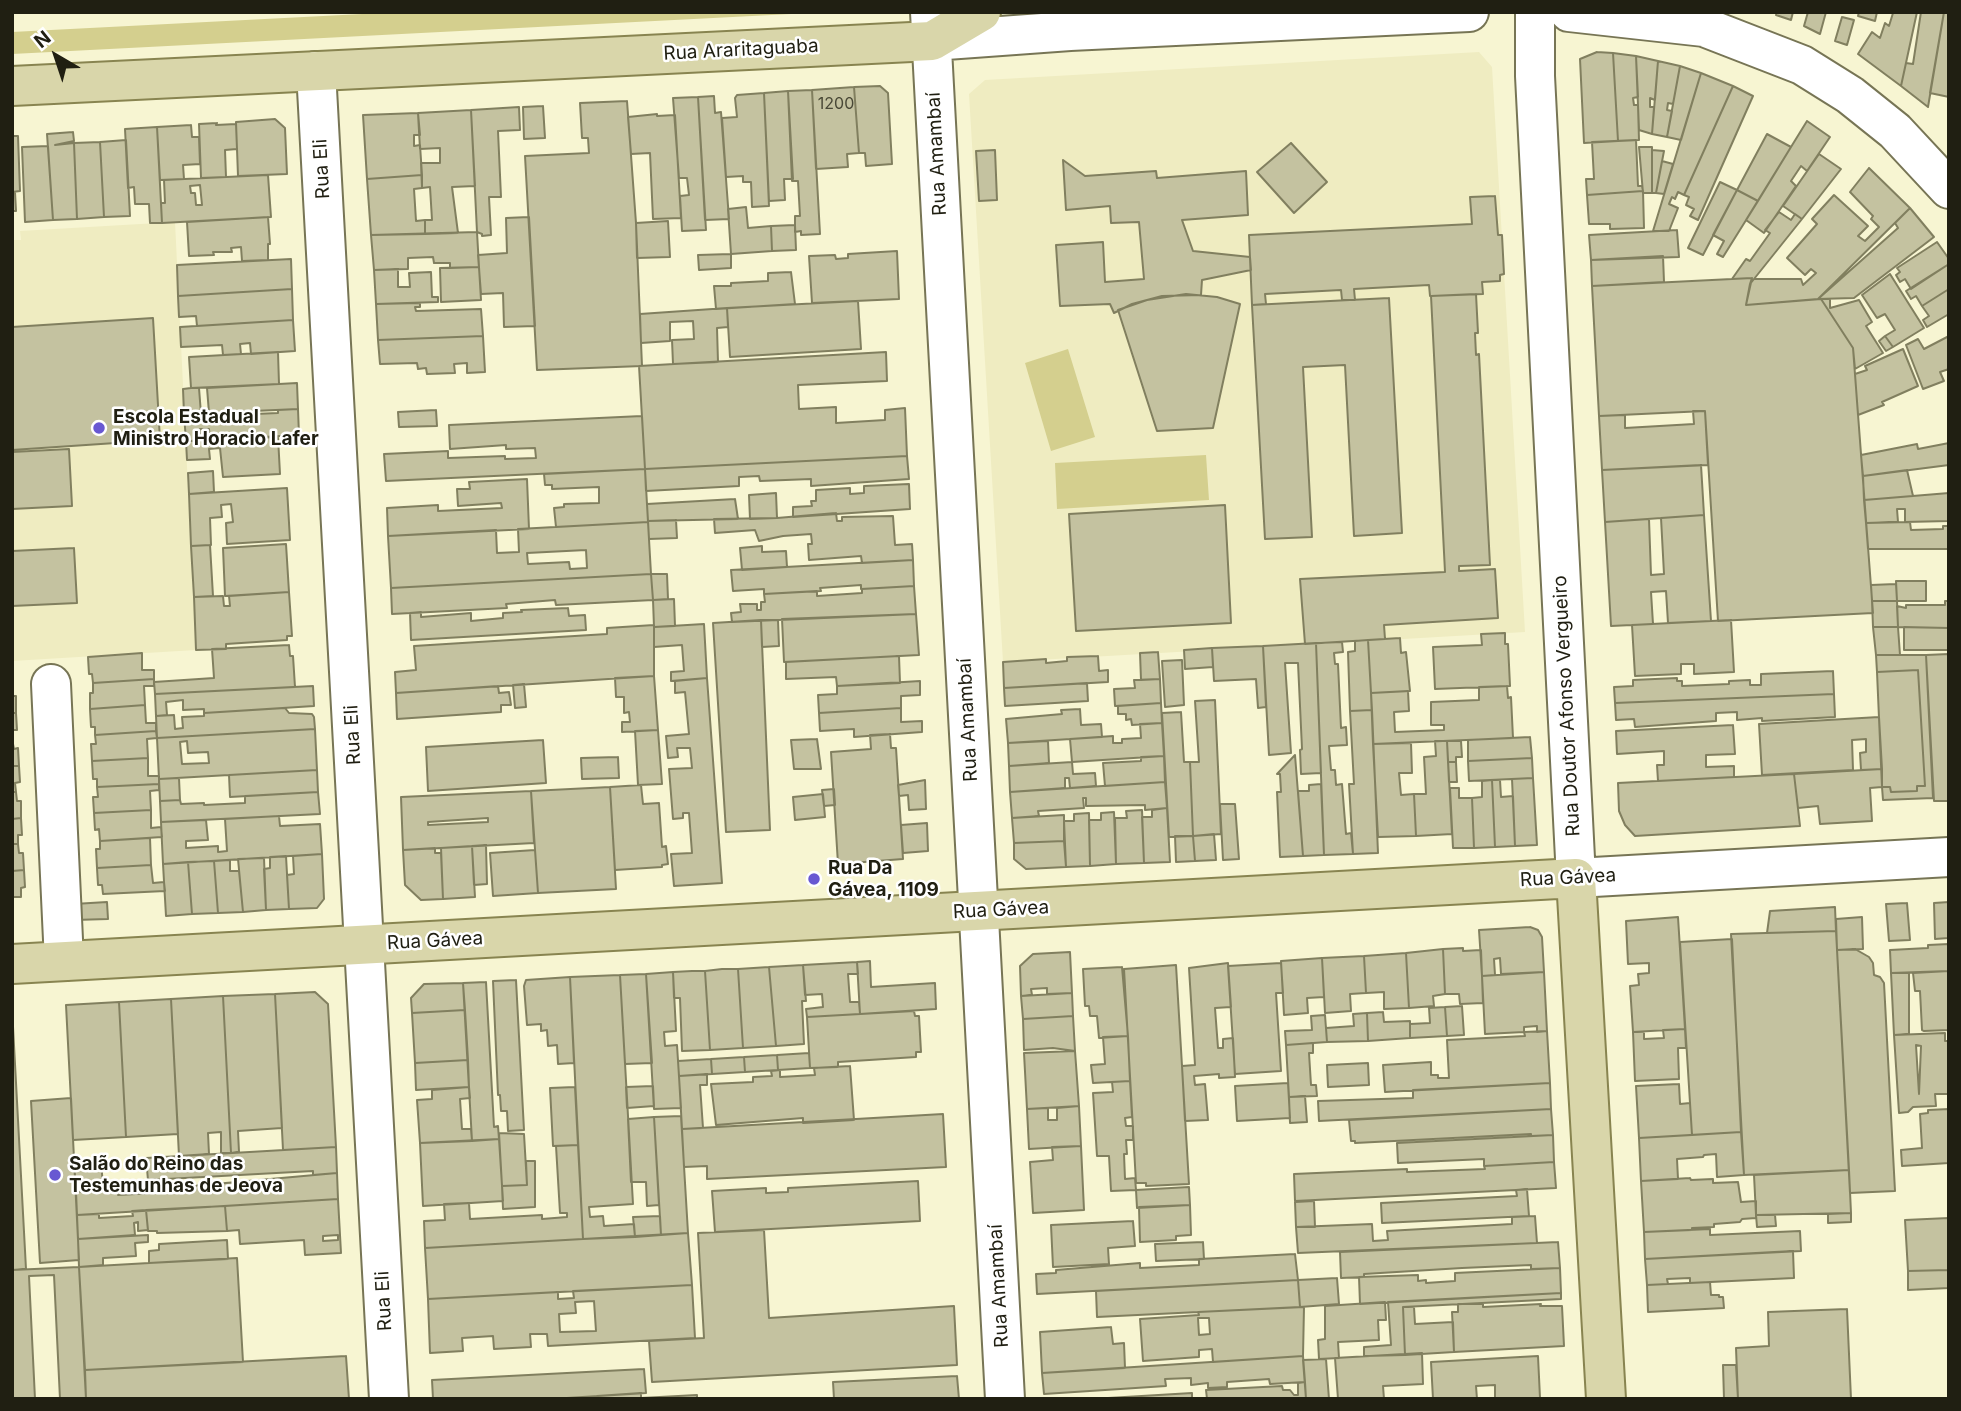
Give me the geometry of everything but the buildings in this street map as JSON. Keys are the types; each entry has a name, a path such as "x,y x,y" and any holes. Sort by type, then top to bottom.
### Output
{"main road":[{"path":"931,27 981,12"},
{"name":"Rua Araritaguaba","path":"12,86 316,71 931,27"},
{"name":"Rua Gávea","path":"12,964 1576,878"},
{"name":"Rua Doutor Afonso Vergueiro","path":"1576,878 1606,1399"}],"street":[{"name":"Rua Araritaguaba","path":"931,27 1070,31 1339,16 1469,12"},
{"name":"Rua Doutor Afonso Vergueiro","path":"1535,12 1535,76 1576,878"},
{"path":"1569,12 1708,20 1802,65 1850,95 1895,131 1949,189"},
{"name":"Rua Amambaí","path":"931,27 1005,1399"},
{"name":"Rua Eli","path":"316,71 389,1399"},
{"path":"51,684 64,961"},
{"name":"Rua Gávea","path":"1576,878 1949,857"}],"shaded area":[{"path":"401,12 830,12 12,54 12,32"},
{"path":"1479,52 1492,67 1525,632 1003,662 969,94 985,80"},
{"name":"Escola Estadual Ministro Horacio Lafer","path":"175,222 196,650 12,661 12,240 21,240 20,231"},
{"path":"1068,349 1095,437 1051,451 1025,363"},
{"path":"1206,455 1209,500 1057,509 1055,463"}],"place":[{"name":"Escola Estadual Ministro Horacio Lafer","path":"99,428"},
{"name":"Rua Da Gávea, 1109","path":"814,879"},
{"name":"Salão do Reino das Testemunhas de Jeova","path":"55,1175"}]}
